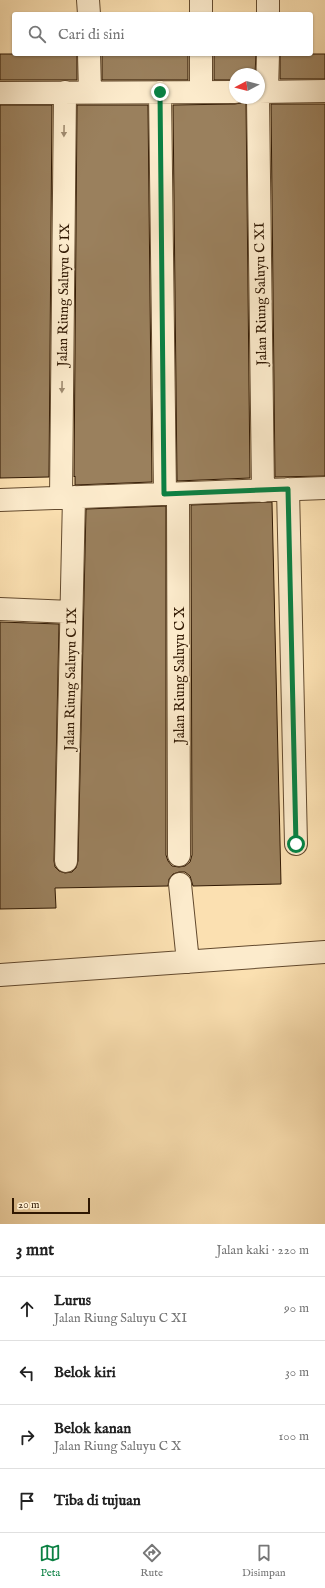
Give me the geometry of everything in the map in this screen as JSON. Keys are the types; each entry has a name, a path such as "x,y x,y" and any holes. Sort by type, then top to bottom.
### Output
{"street":[{"path":"88,0 89,12"},
{"path":"201,0 201,12"},
{"path":"268,0 268,12"},
{"path":"89,56 90,92"},
{"path":"201,56 201,92"},
{"name":"Jalan Riung Saluyu C XI","path":"265,71 268,56"},
{"path":"265,94 325,91"},
{"path":"0,92 229,92"},
{"name":"Jalan Riung Saluyu C IX","path":"65,92 68,498 71,612 66,861"},
{"name":"Jalan Riung Saluyu C X","path":"160,92 179,856"},
{"name":"Jalan Riung Saluyu C XI","path":"261,104 263,491"},
{"path":"0,500 325,488"},
{"path":"288,489 296,844"},
{"path":"0,609 71,612"},
{"path":"180,884 188,962"},
{"path":"0,975 325,952"}],"building":[{"path":"0,54 12,54 12,56 77,56 77,80 0,80"},
{"path":"313,54 325,54 325,79 280,79 280,56 313,56"},
{"path":"102,56 188,56 188,80 102,80"},
{"path":"214,56 256,56 255,68 229,68 229,80 214,80"},
{"path":"246,104 250,478 177,481 173,105"},
{"path":"271,104 325,104 325,476 275,477"},
{"path":"0,105 52,105 49,477 0,478"},
{"path":"77,105 148,105 152,482 75,485"},
{"path":"272,502 281,884 193,886 190,876 185,872 179,872 173,874 169,879 168,886 55,888 56,908 0,909 0,622 59,624 54,861 55,867 59,871 65,873 72,872 76,868 78,861 86,509 166,506 166,855 172,866 185,866 190,862 192,855 191,505"}],"route":[{"path":"160,92 164,494 288,489 296,844"}]}
